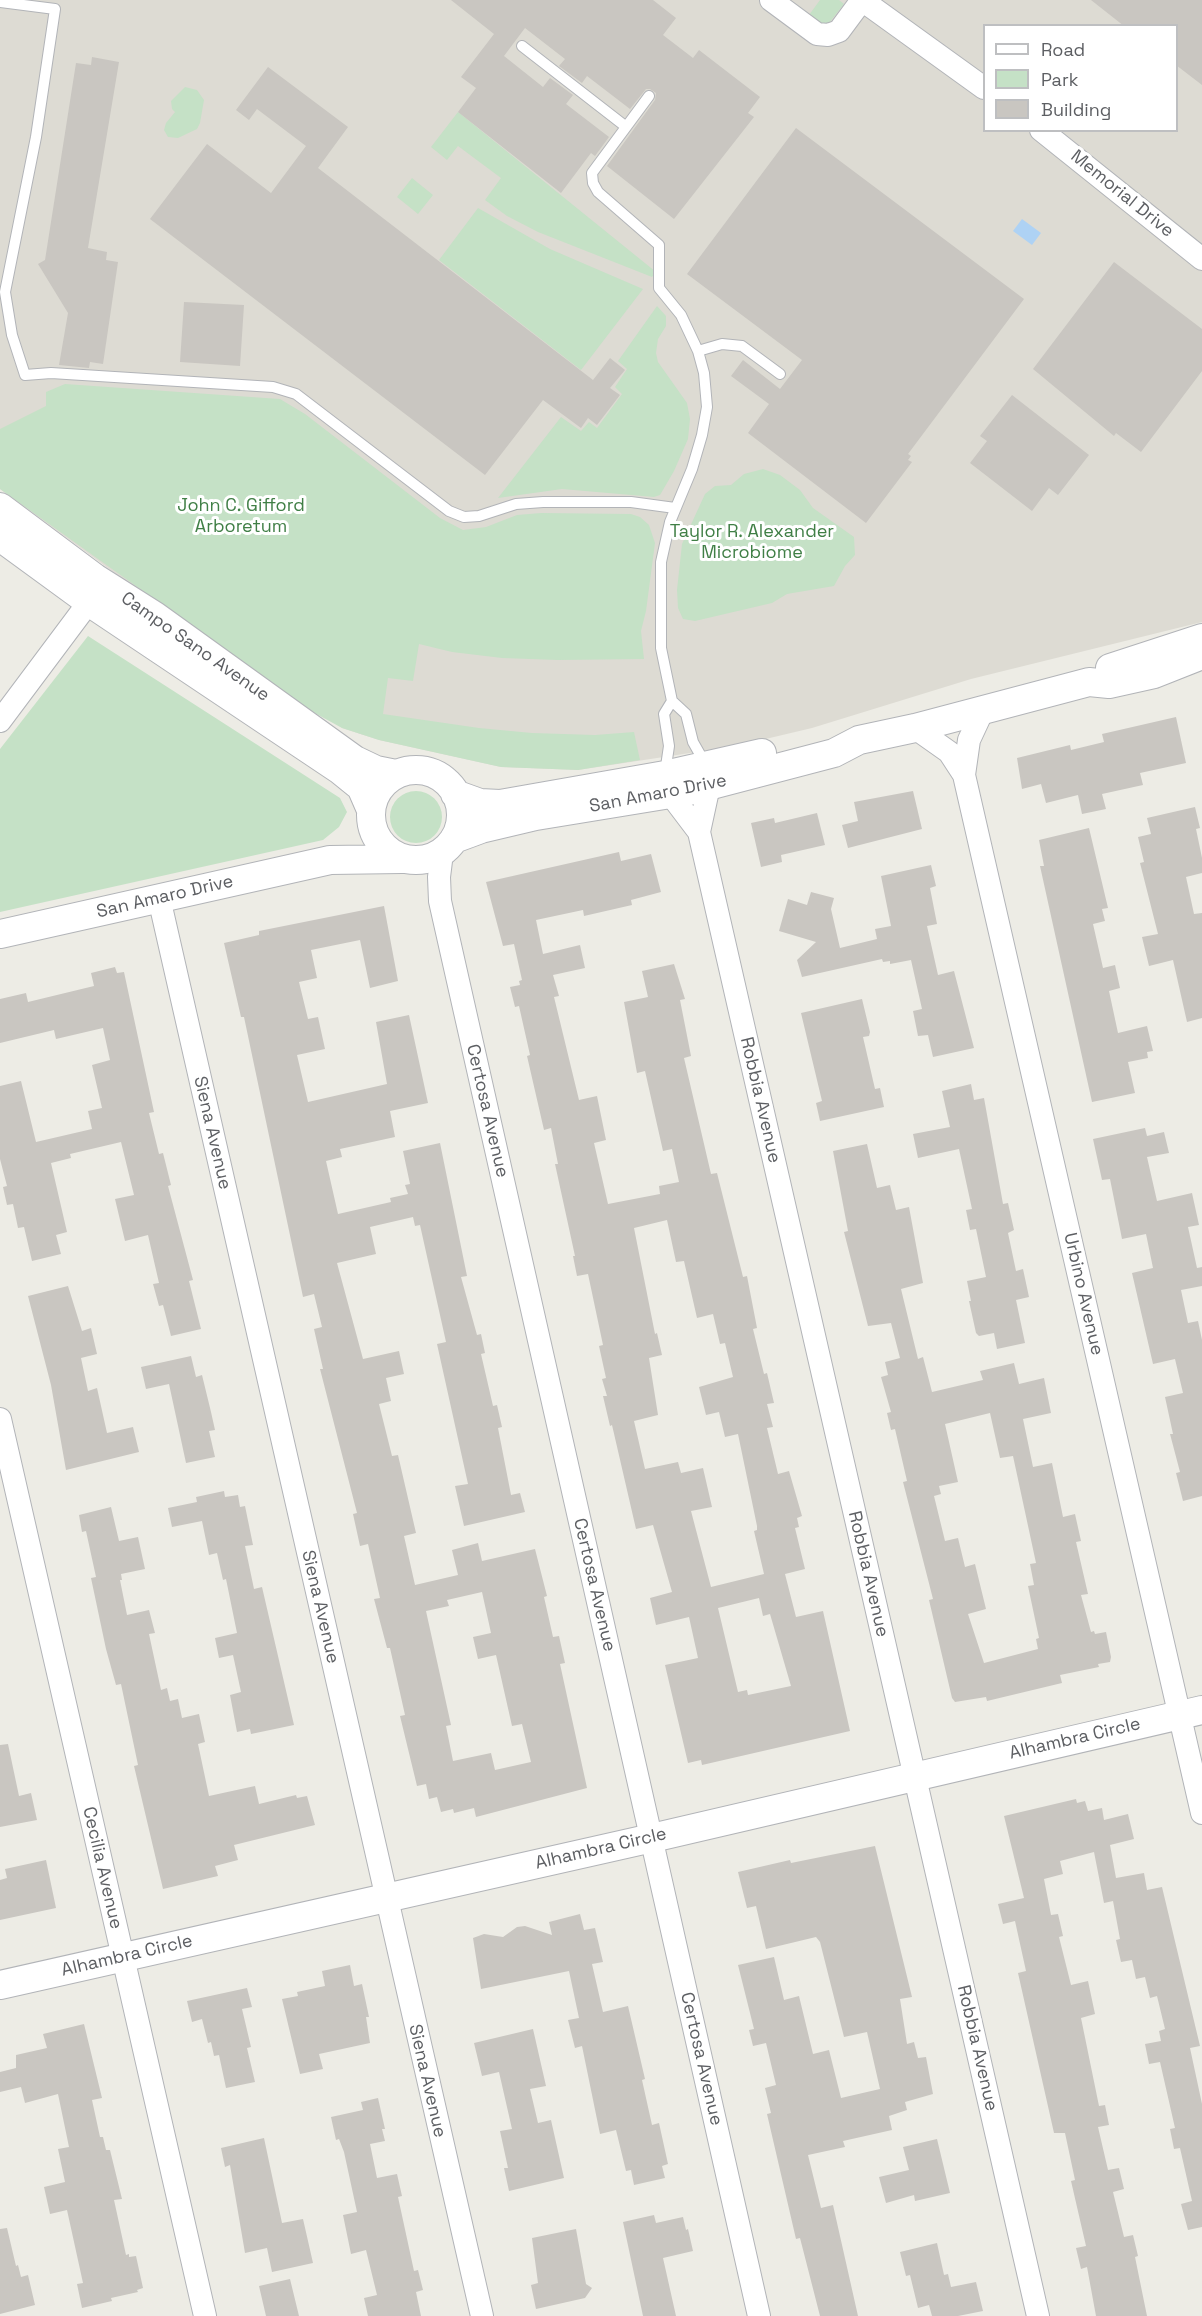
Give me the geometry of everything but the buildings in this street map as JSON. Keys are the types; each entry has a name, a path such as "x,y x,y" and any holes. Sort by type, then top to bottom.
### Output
{"street":[{"path":"771,0 817,34 828,35 838,31 862,0 983,87"},
{"name":"Memorial Drive","path":"1044,132 1201,257"},
{"name":"Campo Sano Avenue","path":"0,507 10,543 89,602 340,770 361,787 371,818"},
{"name":"Campo Sano Avenue","path":"10,543 95,579 162,621 355,760 376,770 396,774"},
{"path":"0,721 89,602"},
{"name":"San Amaro Drive","path":"1089,682 1105,669 1202,638"},
{"name":"San Amaro Drive","path":"455,794 480,803 500,804 687,778 834,753 859,740 915,728 1089,682 1109,684 1197,663"},
{"name":"Urbino Avenue","path":"964,775 969,740 983,710"},
{"name":"Urbino Avenue","path":"915,728 949,752 964,775 1191,1712 1202,1813"},
{"path":"426,771 443,779 455,794 461,813 448,846 422,860 402,859 386,849 374,834 371,818 379,789 396,774 426,771"},
{"name":"San Amaro Drive","path":"448,846 481,829 536,816 639,800 687,778"},
{"name":"Robbia Avenue","path":"687,778 1038,2316"},
{"name":"Robbia Avenue","path":"687,778 699,832"},
{"name":"San Amaro Drive","path":"330,860 355,842 371,818"},
{"name":"Certosa Avenue","path":"448,846 438,877 440,901 759,2316"},
{"name":"San Amaro Drive","path":"0,934 330,860 402,859"},
{"name":"Siena Avenue","path":"159,898 482,2316"},
{"name":"Cecilia Avenue","path":"0,1419 205,2316"},
{"name":"Alhambra Circle","path":"0,1985 652,1838 1191,1712"}],"lane":[{"path":"0,2 55,9 36,137 5,292 12,335 25,375 51,373 273,387 296,394 449,511 464,517 479,516 516,504 543,502 631,502 675,508"},
{"path":"522,46 625,126"},
{"path":"649,96 592,173 593,183 598,192 660,245 659,288 681,315 698,351 704,373 707,407 692,469 675,508 661,562 661,648 672,702 686,714 693,742 687,778"},
{"path":"698,351 722,344 742,346 780,374"},
{"path":"672,702 664,714 669,746 687,778"}],"shaded area":[{"path":"0,0 1202,0 1202,622 971,679 812,728 736,746 578,770 501,767 379,740 342,728 138,590 0,489"}],"green space":[{"path":"820,0 839,0 844,4 829,23 820,23 809,15"},
{"path":"185,87 197,90 204,100 200,123 197,129 178,138 168,137 164,130 166,123 175,112 171,101"},
{"path":"458,112 656,272 652,277 538,232 507,216 485,200 501,178 458,146 447,160 431,147"},
{"path":"412,178 433,195 418,214 397,197"},
{"path":"478,208 550,249 643,289 581,370 439,260"},
{"path":"657,306 666,316 666,326 658,339 656,353 658,362 687,403 690,419 688,439 660,495 654,497 562,489 498,498 561,417 581,431 589,422 597,428 622,394 615,387 627,369 618,361"},
{"name":"John C. Gifford Arboretum","path":"65,384 280,399 305,414 440,518 463,530 486,527 517,515 541,513 631,514 640,517 649,525 655,543 641,631 644,659 502,658 452,652 419,644 413,681 388,678 383,714 532,733 595,735 634,732 640,760 578,770 501,767 379,740 342,728 311,711 0,489 0,429 46,406 46,392"},
{"name":"Taylor R. Alexander Microbiome","path":"763,469 780,475 800,490 813,508 854,537 855,555 845,566 834,586 787,594 772,603 695,621 683,619 678,608 677,590 682,544 705,494 715,486 731,485 744,474"},
{"path":"88,636 340,798 347,812 339,827 323,840 0,912 0,749"},
{"path":"411,791 421,791 430,795 438,803 442,817 438,831 430,839 421,843 411,843 402,839 394,831 390,822 390,812 394,803 402,795"}],"water":[{"path":"1022,219 1041,233 1032,245 1013,231"}]}
